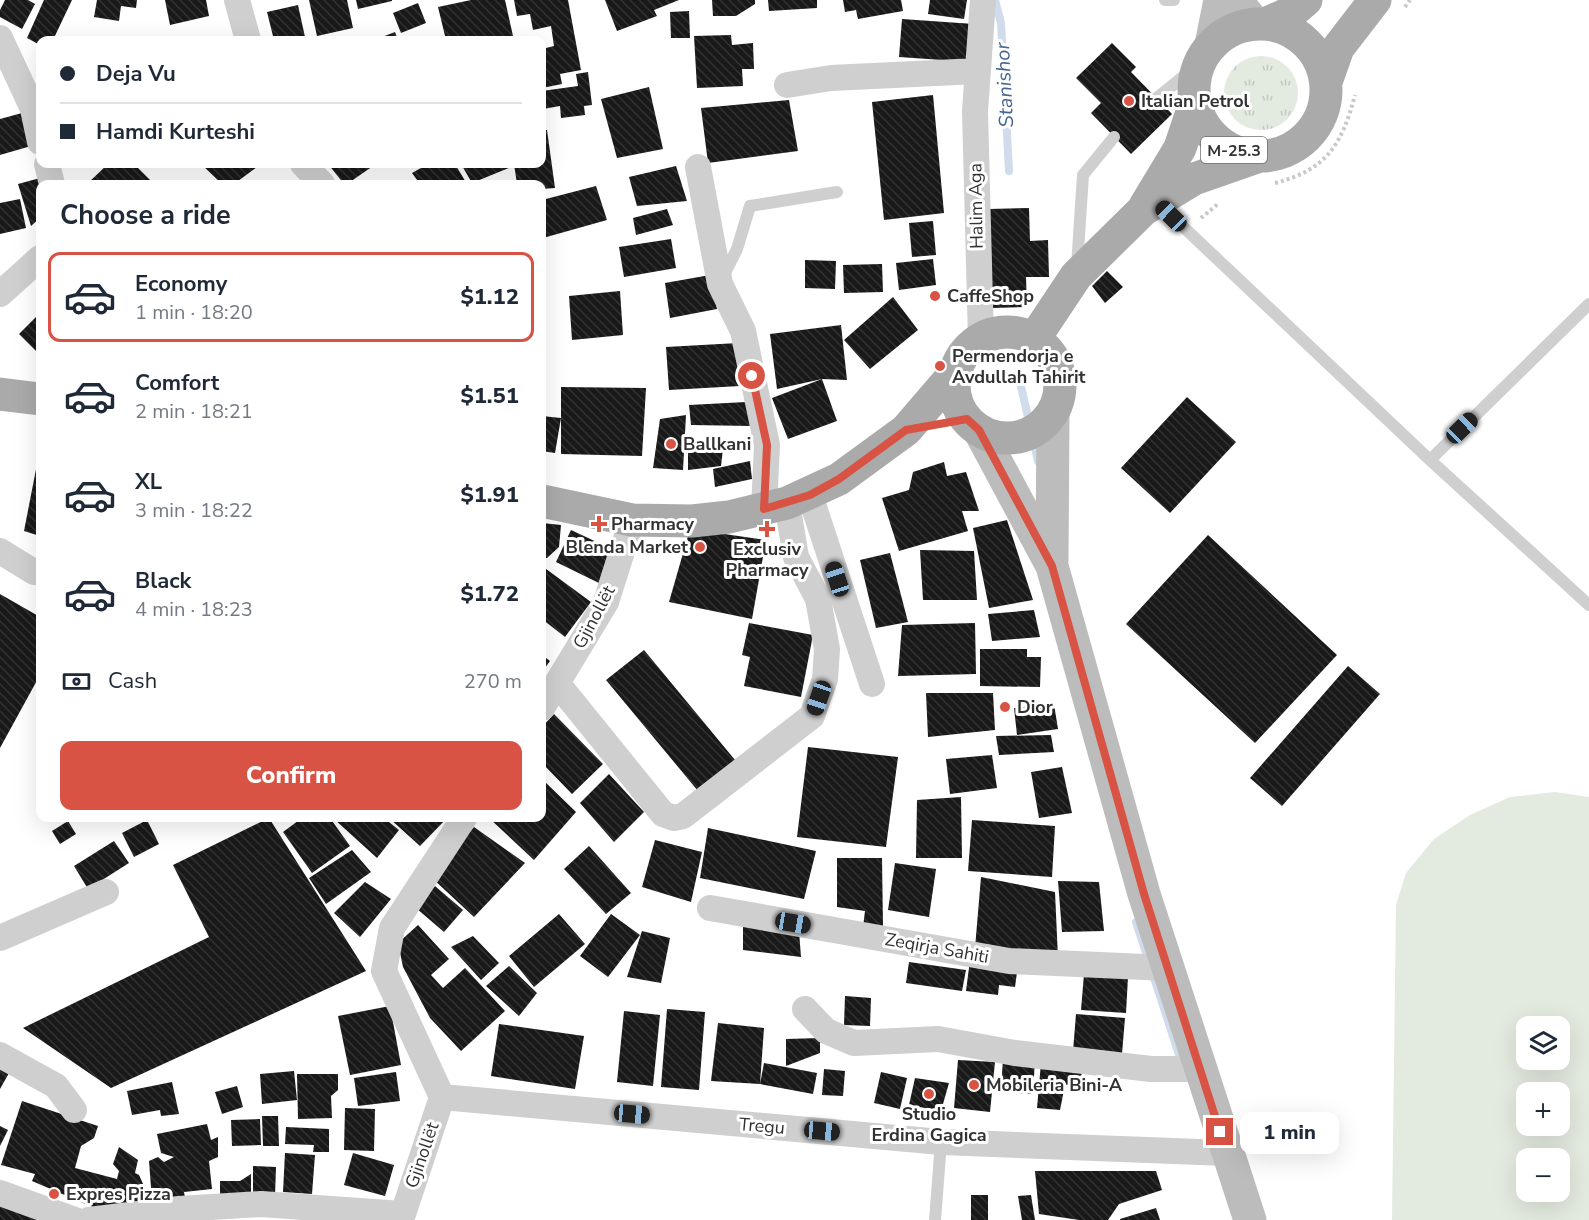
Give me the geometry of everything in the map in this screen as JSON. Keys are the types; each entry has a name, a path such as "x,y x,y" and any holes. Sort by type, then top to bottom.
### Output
{"main road":[{"path":"1205,54 1220,0"},
{"path":"1205,54 1252,16 1292,12 1306,0"},
{"name":"M-25.3","path":"1034,339 1076,276 1150,203 1194,178 1265,170 1284,152 1302,141 1317,124 1325,104 1342,85 1338,48 1387,7"},
{"name":"M-25.3","path":"1252,16 1287,29 1306,42 1342,85"},
{"name":"M-25.3","path":"1205,54 1194,82 1195,103 1201,120 1212,135 1226,147 1244,154 1265,170"},
{"name":"M-25.3","path":"1150,203 1180,148 1195,103"},
{"path":"546,502 632,520 692,521 729,517 787,502 839,479 906,430 955,373 962,357 981,340 1004,333 1020,333 1034,339 1048,351 1060,381 1059,399 1053,412 1042,425 1028,434 1011,438 995,436 973,424 906,430"},
{"path":"955,373 957,405 973,424 1052,566 1167,968 1226,1153 1250,1220"},
{"path":"0,394 36,398"},
{"path":"1052,566 1053,412"}],"street":[{"path":"237,0 247,36"},
{"name":"Halim Aga","path":"981,340 976,225 975,111 983,0"},
{"path":"0,38 33,109 36,123"},
{"path":"787,85 831,78 978,71"},
{"path":"698,167 720,284 743,331 767,445 787,502 872,684"},
{"path":"307,168 318,180"},
{"path":"0,294 36,262"},
{"path":"557,683 663,814 674,818 683,816 785,740 812,716 825,680 827,649 818,599 796,557 787,502"},
{"name":"Gjinollët","path":"546,701 606,602 632,520"},
{"path":"0,551 36,574"},
{"path":"442,1097 384,971 392,928 461,822"},
{"path":"0,939 106,892"},
{"name":"Zeqirja Sahiti","path":"710,908 1009,961 1167,968"},
{"path":"805,1009 826,1030 854,1043 938,1039 1015,1053 1151,1069 1200,1069"},
{"path":"0,1054 56,1086 74,1110"},
{"name":"Gjinollët","path":"89,1220 182,1214 261,1204 401,1217 442,1097"},
{"name":"Tregu","path":"442,1097 941,1142 1226,1153"},
{"path":"0,1193 75,1220"}],"lane":[{"path":"1166,0 1174,0"},
{"path":"1156,98 1205,54"},
{"path":"1076,276 1083,175 1114,137"},
{"path":"720,284 736,249 750,206 837,192"},
{"path":"1150,203 1186,230 1270,306 1430,460 1589,605"},
{"path":"1430,460 1589,304"},
{"path":"935,1220 941,1142"}],"path":[{"path":"1387,7 1410,0"},
{"path":"1265,170 1286,180 1315,166 1337,146 1347,123 1342,85"},
{"path":"1186,230 1222,200"}],"green space":[{"path":"1254,56 1268,56 1282,62 1292,72 1298,86 1298,100 1292,114 1282,124 1268,130 1254,130 1240,124 1230,114 1224,100 1224,86 1230,72 1240,62"},
{"path":"1555,792 1589,797 1589,1220 1392,1220 1396,905 1406,873 1434,839 1470,815 1510,797"}],"building":[{"path":"5,0 28,0 35,4 22,29 0,17 0,10"},
{"path":"44,0 72,0 55,36 36,36 36,43 27,38"},
{"path":"97,0 137,0 136,8 121,6 119,21 94,17"},
{"path":"165,0 206,0 209,16 170,25"},
{"path":"309,0 347,0 353,28 317,36"},
{"path":"356,0 392,0 392,1 358,9"},
{"path":"471,0 505,0 513,36 445,36 438,7"},
{"path":"514,0 568,0 581,70 560,74 562,84 546,87 546,48 554,46 551,26 533,30 530,14 517,16"},
{"path":"605,0 679,0 654,10 657,16 617,31"},
{"path":"712,0 755,0 755,4 736,16 713,16"},
{"path":"768,0 817,0 817,8 769,11"},
{"path":"843,0 901,0 903,11 858,19 856,10 845,12"},
{"path":"930,0 967,0 964,19 928,14"},
{"path":"418,3 426,23 401,33 393,13"},
{"path":"298,5 305,36 273,36 267,12"},
{"path":"689,11 690,38 671,38 670,12"},
{"path":"902,19 974,24 971,62 899,57"},
{"path":"395,32 396,36 384,36"},
{"path":"731,35 732,45 753,43 754,69 742,69 743,86 697,88 694,36"},
{"name":"Italian Petrol","path":"1112,43 1136,67 1131,72 1172,114 1131,154 1091,113 1101,103 1076,78"},
{"path":"588,72 592,105 584,106 585,115 561,118 560,106 546,108 546,90 578,86 576,74"},
{"path":"649,87 663,149 617,158 601,99"},
{"path":"933,95 944,213 884,220 872,102"},
{"path":"789,100 798,151 708,163 701,108"},
{"path":"22,113 31,146 0,155 0,119"},
{"path":"547,130 555,188 546,189 546,180 516,180 515,168 546,168"},
{"path":"676,166 687,201 637,206 629,177"},
{"path":"104,168 138,168 150,180 91,180"},
{"path":"205,168 256,168 239,180 218,180"},
{"path":"331,168 370,168 353,180 341,180"},
{"path":"421,168 457,168 465,180 417,180 412,173"},
{"path":"463,168 509,168 479,180 470,180"},
{"path":"40,178 36,180 36,222 31,226 18,184"},
{"path":"596,186 607,220 546,237 546,199"},
{"path":"20,199 26,228 0,234 0,203"},
{"path":"1029,208 1030,241 1048,240 1049,277 1026,277 1027,307 992,308 989,209"},
{"path":"667,209 673,225 636,235 633,218"},
{"path":"933,221 936,255 912,257 909,223"},
{"path":"671,239 676,268 624,277 619,247"},
{"path":"933,259 936,285 899,290 896,263"},
{"path":"805,260 836,261 835,289 805,288"},
{"path":"882,264 883,292 844,293 843,265"},
{"path":"1107,271 1123,287 1105,303 1092,286"},
{"path":"710,275 717,309 670,318 665,283"},
{"path":"620,291 623,335 572,340 569,296"},
{"path":"893,297 918,330 870,369 844,340"},
{"path":"36,317 36,351 19,334"},
{"path":"841,325 847,380 822,379 777,389 770,334"},
{"path":"738,343 740,386 669,390 666,347"},
{"path":"822,379 837,421 788,439 772,398"},
{"path":"561,387 646,388 642,456 561,454"},
{"path":"1187,397 1236,442 1170,513 1121,468"},
{"path":"746,402 751,426 691,425 689,405"},
{"name":"Ballkani","path":"686,415 683,470 653,468 660,419"},
{"path":"546,416 561,418 555,453 546,452"},
{"path":"688,449 723,449 721,466 688,470"},
{"path":"750,461 752,479 715,487 713,469"},
{"path":"944,462 947,476 966,472 979,511 962,511 968,531 899,551 882,498 909,490 913,472"},
{"path":"36,469 36,535 24,531"},
{"path":"1007,520 1033,600 989,608 973,528"},
{"path":"546,523 561,525 559,547 547,558"},
{"path":"690,529 766,540 752,619 669,602"},
{"path":"571,530 616,551 601,584 556,562"},
{"path":"1208,535 1337,655 1255,743 1126,624"},
{"path":"920,550 974,551 977,600 923,600"},
{"path":"890,553 908,622 876,628 860,560"},
{"path":"546,569 591,602 565,637 546,622"},
{"path":"0,594 36,615 36,682 0,748"},
{"path":"1034,610 1040,637 992,641 988,614"},
{"path":"749,623 813,635 801,697 744,686 750,657 742,655"},
{"path":"975,623 976,674 898,676 902,625"},
{"path":"980,649 1027,649 1027,657 1041,657 1040,687 980,686"},
{"path":"644,650 740,766 703,797 606,680"},
{"path":"1348,666 1380,694 1282,806 1250,778"},
{"path":"926,693 993,693 995,730 928,737"},
{"path":"1054,704 1058,729 1017,735 1014,708"},
{"path":"554,714 603,764 572,794 546,767 546,723"},
{"path":"1051,735 1054,752 999,755 996,736"},
{"path":"808,747 898,757 886,847 797,837"},
{"path":"992,755 997,788 950,794 946,759"},
{"path":"1062,767 1072,813 1039,818 1031,772"},
{"path":"609,774 644,812 614,842 580,803"},
{"path":"546,783 576,812 534,860 493,822 546,822"},
{"path":"961,797 962,858 916,858 917,800"},
{"path":"972,820 1055,826 1052,877 968,871"},
{"path":"69,822 76,834 60,844 52,831"},
{"path":"143,822 148,822 159,844 134,857 122,833"},
{"path":"261,822 272,822 366,971 111,1088 23,1028 209,937 173,865"},
{"path":"297,822 333,822 350,846 312,873 283,832"},
{"path":"337,822 389,822 399,830 377,858"},
{"path":"393,822 443,822 420,846"},
{"path":"474,827 525,863 474,917 432,878"},
{"path":"708,828 816,851 804,899 700,878"},
{"path":"655,840 702,852 691,902 642,887"},
{"path":"114,841 129,863 88,889 74,866"},
{"path":"589,846 631,893 606,914 564,869"},
{"path":"352,850 371,872 326,904 309,878"},
{"path":"837,858 882,858 883,927 863,927 865,911 837,907"},
{"path":"895,863 936,869 929,917 888,910"},
{"path":"981,877 1055,892 1058,958 975,948"},
{"path":"1058,881 1099,882 1104,931 1062,932"},
{"path":"365,882 391,899 360,937 334,913"},
{"path":"435,886 463,910 444,932 416,908"},
{"path":"559,914 585,944 534,987 509,956"},
{"path":"611,914 640,935 608,977 580,956"},
{"path":"743,920 799,931 801,957 743,950"},
{"path":"418,925 449,959 431,975 443,988 465,968 505,1011 461,1051 430,1018 403,967 398,943"},
{"path":"642,931 670,938 661,983 627,977"},
{"path":"473,936 499,963 481,980 451,947"},
{"path":"970,960 1018,965 1015,987 999,985 998,995 966,991"},
{"path":"909,962 966,970 962,991 906,983"},
{"path":"509,966 537,993 519,1016 486,986"},
{"path":"1084,974 1128,977 1126,1013 1081,1010"},
{"path":"845,996 871,998 870,1026 844,1025"},
{"path":"390,1006 401,1065 350,1075 338,1016"},
{"path":"667,1009 705,1012 699,1090 661,1087"},
{"path":"624,1011 660,1015 653,1086 617,1082"},
{"path":"1076,1014 1125,1018 1122,1054 1073,1051"},
{"path":"718,1023 764,1028 760,1084 711,1081"},
{"path":"499,1024 584,1036 575,1089 491,1076"},
{"path":"820,1038 820,1053 786,1066 786,1039"},
{"path":"1003,1057 1035,1059 1033,1094 1001,1092"},
{"name":"Mobileria Bini-A","path":"958,1060 995,1062 990,1112 954,1108"},
{"path":"764,1063 817,1073 813,1094 760,1084"},
{"path":"1041,1063 1082,1069 1081,1083 1065,1085 1060,1110 1037,1108"},
{"path":"0,1069 9,1073 0,1089"},
{"path":"824,1069 845,1071 843,1096 822,1095"},
{"path":"294,1071 297,1100 262,1104 260,1074"},
{"path":"396,1072 400,1101 358,1106 354,1078"},
{"path":"881,1072 907,1078 900,1109 874,1103"},
{"path":"297,1074 338,1074 338,1090 331,1096 332,1118 298,1119"},
{"name":"Studio Erdina Gagica","path":"915,1078 949,1083 941,1111 909,1105"},
{"path":"172,1082 179,1114 161,1116 160,1110 132,1115 127,1091"},
{"path":"237,1086 243,1107 222,1114 215,1092"},
{"path":"22,1101 98,1126 94,1138 81,1146 75,1168 117,1179 119,1171 113,1164 119,1147 138,1160 135,1173 139,1175 144,1186 139,1204 102,1211 32,1181 35,1174 1,1165"},
{"path":"345,1108 375,1109 374,1151 344,1150"},
{"path":"262,1116 278,1116 279,1146 263,1146"},
{"path":"260,1119 261,1145 232,1146 231,1120"},
{"path":"207,1124 211,1140 218,1137 218,1157 209,1161 212,1189 184,1192 186,1203 152,1201 149,1161 158,1157 164,1162 174,1157 161,1153 157,1134"},
{"path":"0,1126 8,1130 0,1146"},
{"path":"286,1127 329,1129 329,1152 313,1152 314,1145 285,1144"},
{"path":"285,1153 315,1155 312,1194 283,1192"},
{"path":"353,1153 394,1165 385,1196 344,1185"},
{"path":"253,1166 276,1167 275,1196 253,1196"},
{"path":"1035,1171 1156,1171 1162,1190 1119,1204 1108,1220 1079,1220 1039,1214"},
{"path":"251,1174 251,1195 220,1194 220,1181 240,1181"},
{"path":"971,1195 988,1195 988,1220 971,1220"},
{"path":"1031,1195 1035,1220 1022,1220 1018,1196"},
{"path":"0,1202 42,1220 0,1220"},
{"path":"1156,1208 1160,1220 1120,1220 1120,1219"}],"waterway":[{"name":"Stanishor","path":"995,0 1001,23 1009,171"},
{"path":"1020,382 1038,461"},
{"path":"1136,922 1182,1064"}],"place":[{"name":"Italian Petrol","path":"1129,101"},
{"name":"CaffeShop","path":"935,296"},
{"name":"Permendorja e Avdullah Tahirit","path":"940,366"},
{"name":"Ballkani","path":"671,444"},
{"name":"Pharmacy","path":"599,524"},
{"name":"Exclusiv Pharmacy","path":"767,529"},
{"name":"Blenda Market","path":"700,547"},
{"name":"Dior","path":"1005,707"},
{"name":"Mobileria Bini-A","path":"974,1085"},
{"name":"Studio Erdina Gagica","path":"929,1094"},
{"name":"Expres Pizza","path":"54,1194"}],"route":[{"path":"752,376 767,445 764,509 810,495 839,479 906,430 967,419 979,430 1052,566 1144,894 1220,1132"}]}
